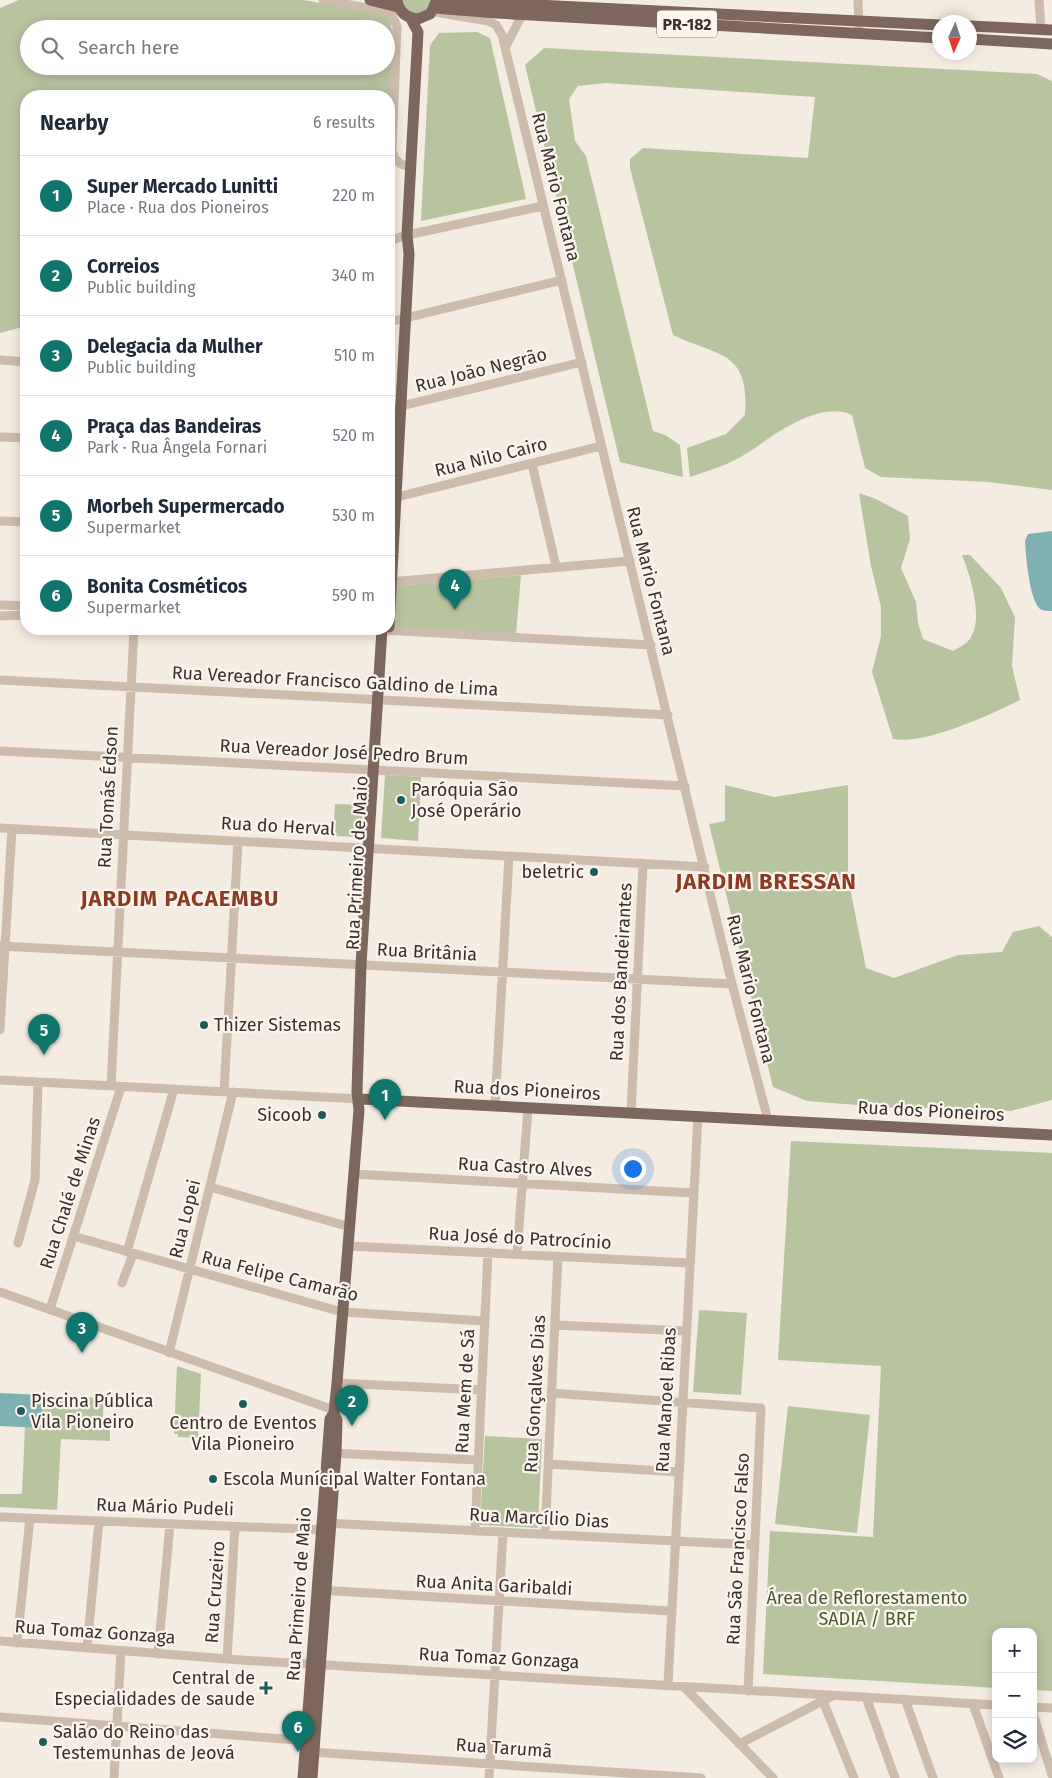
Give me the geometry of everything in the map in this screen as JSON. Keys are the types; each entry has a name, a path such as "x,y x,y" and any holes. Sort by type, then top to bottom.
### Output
{"main road":[{"path":"370,0 398,3 403,14 411,19 418,32 434,7"},
{"name":"PR-182","path":"411,19 424,18 434,7 494,1 566,11 859,34 932,38"},
{"name":"PR-182","path":"434,7 522,15 566,11 932,24"},
{"path":"977,26 1047,30"},
{"name":"Rua Primeiro de Maio","path":"395,379 402,253 407,235 418,32"},
{"path":"977,39 1052,44"},
{"name":"Rua Primeiro de Maio","path":"312,1778 310,1747 332,1453 330,1419 334,1411 337,1383 360,1099 357,1092 386,635"},
{"name":"Rua dos Pioneiros","path":"360,1099 1052,1135"},
{"name":"Rua Primeiro de Maio","path":"303,1778 310,1747"}],"street":[{"path":"323,0 390,12 394,20"},
{"path":"858,0 859,34"},
{"path":"1039,0 1047,30"},
{"name":"Rua Mario Fontana","path":"434,7 460,18 488,21 496,25 502,35 732,984 768,1120"},
{"path":"505,48 522,15"},
{"path":"395,22 395,100"},
{"path":"395,157 403,166 411,167"},
{"path":"395,239 543,206"},
{"path":"397,320 562,280"},
{"path":"0,360 20,362"},
{"name":"Rua João Negrão","path":"395,408 582,362"},
{"path":"0,437 20,438"},
{"name":"Rua Nilo Cairo","path":"395,499 601,446"},
{"path":"532,464 556,566"},
{"path":"0,521 20,522"},
{"path":"395,582 630,561"},
{"path":"0,605 20,606"},
{"path":"0,616 20,615"},
{"path":"395,630 651,646"},
{"name":"Rua Tomás Édson","path":"110,1086 134,635"},
{"name":"Rua Vereador Francisco Galdino de Lima","path":"0,680 668,715"},
{"name":"Rua Vereador José Pedro Brum","path":"0,751 685,786"},
{"name":"Rua do Herval","path":"0,828 705,867"},
{"path":"0,1030 3,946 12,829"},
{"name":"Rua Lopei","path":"169,1353 210,1187 229,1092 231,959 238,841"},
{"path":"495,1106 509,856"},
{"name":"Rua dos Bandeirantes","path":"631,1113 643,863"},
{"name":"Rua Britânia","path":"3,946 732,984"},
{"name":"Rua dos Pioneiros","path":"0,1080 360,1099"},
{"path":"18,1243 35,1180 38,1082"},
{"name":"Rua Chalé de Minas","path":"50,1310 121,1087"},
{"path":"122,1283 174,1089"},
{"path":"517,1254 528,1108"},
{"name":"Rua Manoel Ribas","path":"668,1684 698,1116"},
{"name":"Rua Castro Alves","path":"354,1174 693,1193"},
{"path":"210,1187 350,1227"},
{"name":"Rua Felipe Camarão","path":"73,1236 342,1312 484,1321"},
{"name":"Rua José do Patrocínio","path":"349,1246 690,1263"},
{"name":"Rua Mem de Sá","path":"475,1531 488,1252"},
{"name":"Rua Gonçalves Dias","path":"544,1534 558,1256"},
{"path":"0,1292 334,1411"},
{"path":"555,1325 686,1331"},
{"path":"337,1383 481,1390"},
{"path":"552,1393 682,1402"},
{"name":"Rua São Francisco Falso","path":"682,1402 761,1408 748,1691"},
{"path":"332,1453 478,1460"},
{"path":"548,1464 679,1472"},
{"name":"Rua Mário Pudeli","path":"0,1517 235,1526 326,1527"},
{"path":"17,1643 30,1518"},
{"path":"87,1648 99,1521"},
{"path":"158,1654 170,1524"},
{"name":"Rua Cruzeiro","path":"227,1659 235,1526"},
{"name":"Rua Marcílio Dias","path":"326,1527 503,1532 754,1545"},
{"path":"489,1778 503,1532"},
{"name":"Rua Anita Garibaldi","path":"321,1591 671,1611"},
{"name":"Rua Tomaz Gonzaga","path":"0,1641 227,1659 668,1684 685,1688 992,1705"},
{"path":"114,1778 122,1651"},
{"path":"685,1688 773,1778"},
{"path":"739,1744 836,1695"},
{"path":"866,1697 894,1778"},
{"path":"905,1699 932,1778"},
{"path":"823,1701 854,1778"},
{"path":"973,1704 999,1778"},
{"path":"1037,1707 1052,1708"},
{"name":"Rua Tarumã","path":"0,1717 117,1726 310,1747 489,1763 650,1776 701,1778"},
{"path":"1035,1718 1052,1775"}],"green space":[{"path":"19,0 303,0 386,14 389,20 20,20 20,75 392,75 391,90 20,90 20,328 0,333 0,8"},
{"path":"403,0 431,0 424,12 414,14 405,8"},
{"path":"477,32 490,38 526,199 421,221 430,45 439,33"},
{"path":"544,48 1037,74 1052,81 1052,490 989,482 881,477 865,468 852,415 839,412 825,412 797,422 734,461 690,477 687,448 726,434 745,415 745,394 737,367 728,359 673,335 630,168 630,159 643,148 808,158 815,97 606,83 578,86 569,99 575,141 586,156 653,431 665,435 680,445 683,477 620,462 525,65"},
{"path":"859,493 876,499 908,516 910,539 901,568 916,602 918,623 923,639 953,651 968,641 974,632 976,610 969,574 962,555 970,555 1001,588 1015,617 1012,666 1020,700 975,721 940,733 907,740 893,739 872,672 881,636 881,607 871,566"},
{"path":"521,575 516,634 395,627 395,586"},
{"path":"385,775 421,777 418,841 381,838"},
{"path":"725,785 774,797 848,785 848,878 866,968 894,978 958,955 1002,952 1013,932 1039,926 1052,937 1052,1100 1011,1111 945,1107 907,1109 807,1101 773,1087 709,824 725,821"},
{"path":"335,804 363,805 361,837 333,836"},
{"name":"Área de Reflorestamento SADIA / BRF","path":"791,1141 1052,1153 1052,1691 1037,1690 1037,1628 992,1628 992,1688 763,1674 770,1531 873,1537 881,1366 778,1360"},
{"path":"699,1310 747,1313 741,1395 693,1392"},
{"path":"177,1366 201,1374 198,1438 178,1437 178,1434 174,1434"},
{"path":"43,1395 104,1398 102,1429 110,1430 110,1441 61,1439 57,1510 0,1507 0,1494 22,1494 25,1427 42,1428"},
{"path":"788,1406 870,1415 857,1533 775,1524"},
{"path":"485,1436 542,1439 538,1528 480,1525"}],"water":[{"path":"1052,531 1052,611 1044,611 1036,604 1033,596 1025,541 1028,534"},
{"name":"Piscina Pública Vila Pioneiro","path":"0,1393 43,1395 42,1428 0,1426"}],"place":[{"name":"Praça das Bandeiras","path":"455,610"},
{"name":"Paróquia São José Operário","path":"401,800"},
{"name":"beletric","path":"594,872"},
{"name":"Thizer Sistemas","path":"204,1025"},
{"name":"Morbeh Supermercado","path":"44,1055"},
{"name":"Sicoob","path":"322,1115"},
{"name":"Super Mercado Lunitti","path":"385,1120"},
{"name":"Delegacia da Mulher","path":"82,1353"},
{"name":"Centro de Eventos Vila Pioneiro","path":"243,1404"},
{"name":"Piscina Pública Vila Pioneiro","path":"21,1411"},
{"name":"Correios","path":"352,1426"},
{"name":"Escola Munícipal Walter Fontana","path":"213,1479"},
{"name":"Central de Especialidades de saude","path":"266,1688"},
{"name":"Salão do Reino das Testemunhas de Jeová","path":"43,1742"},
{"name":"Bonita Cosméticos","path":"298,1752"}],"district":[{"name":"JARDIM BRESSAN","path":"766,881"},
{"name":"JARDIM PACAEMBU","path":"180,898"}]}
